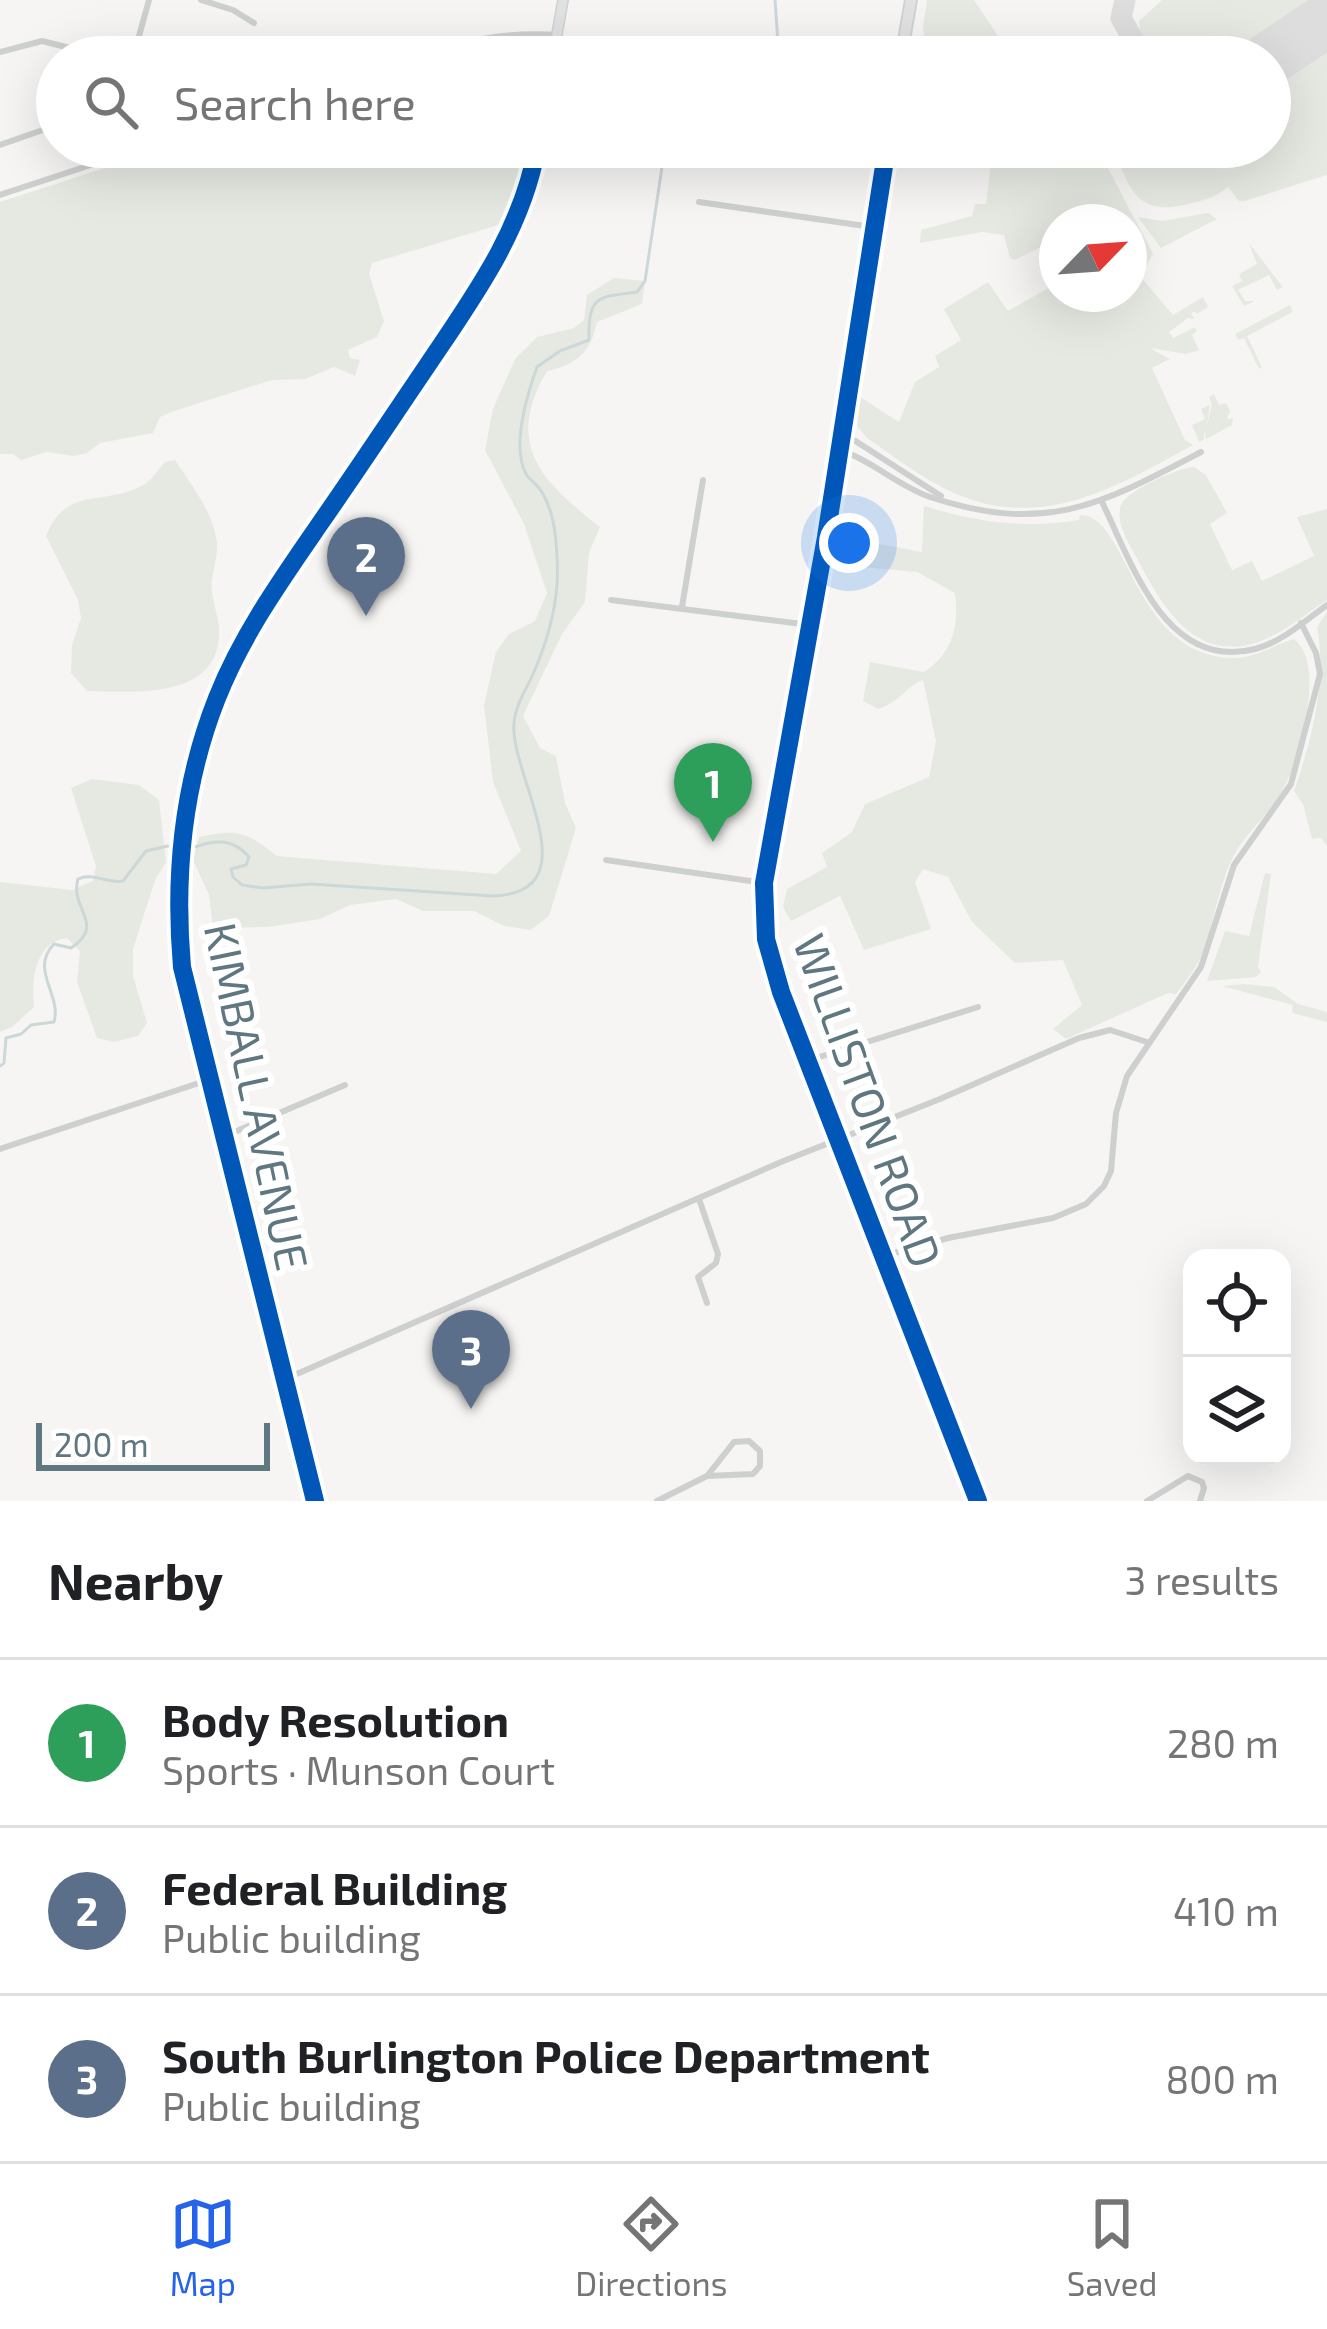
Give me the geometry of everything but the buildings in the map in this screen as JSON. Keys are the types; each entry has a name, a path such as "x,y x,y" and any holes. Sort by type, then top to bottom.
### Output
{"main road":[{"path":"557,35 563,0"},
{"path":"905,36 911,0"},
{"name":"KIMBALL AVENUE","path":"315,1501 182,967 177,915 185,816 207,726 231,666 264,608 500,255 532,168"},
{"name":"WILLISTON ROAD","path":"884,168 764,883 769,952 806,1061 978,1501"}],"street":[{"path":"139,36 149,0"},
{"path":"201,0 254,23"},
{"path":"492,36 557,35"},
{"path":"0,52 36,43"},
{"path":"0,145 36,132"},
{"path":"0,196 83,168"},
{"path":"700,202 876,228"},
{"path":"843,433 949,501"},
{"path":"840,450 915,490 1016,515 1060,512 1102,502 1202,452"},
{"path":"682,607 703,480"},
{"path":"1102,502 1154,605 1183,637 1214,649 1249,650 1275,640 1327,605"},
{"path":"611,600 810,625"},
{"path":"884,1256 1053,1218 1093,1199 1111,1171 1123,1087 1147,1042 1205,959 1240,853 1291,784 1319,674 1316,653 1301,623"},
{"path":"605,860 764,883"},
{"path":"806,1061 978,1007"},
{"path":"282,1380 1090,1034 1120,1031 1147,1042"},
{"path":"0,1149 208,1081"},
{"path":"221,1137 345,1085"},
{"path":"699,1199 718,1254 716,1263 698,1277 707,1303"},
{"path":"657,1501 707,1476 753,1474 761,1462 758,1447 749,1441 734,1442 707,1476"},
{"path":"1147,1501 1188,1476 1202,1482 1200,1501"}],"shaded area":[{"path":"927,0 974,0 998,36 924,36"},
{"path":"1162,0 1319,0 1265,36 1143,36 1139,21"},
{"path":"1327,45 1327,175 1245,201 1239,201 1228,187 1207,199 1167,207 1154,206 1136,195 1121,168 1291,168 1291,68"},
{"path":"104,168 519,168 505,223 372,263 369,274 384,321 377,337 348,350 350,358 360,360 355,376 334,367 305,379 272,380 171,412 160,417 153,433 100,443 74,456 46,452 21,460 0,454 0,202"},
{"path":"990,168 1108,168 1127,204 1039,204 1039,248 1015,260 1010,258 1004,235 982,232 920,243 921,230 972,216 975,204 986,204"},
{"path":"1208,213 1217,219 1161,248 1147,229 1147,218 1162,221"},
{"path":"1249,243 1283,287 1277,290 1269,275 1238,290 1245,301 1255,301 1244,306 1232,286 1242,281 1239,274 1257,264"},
{"path":"614,278 645,281 642,304 597,322 581,355 547,371 529,421 529,441 547,478 600,527 589,553 585,602 562,634 523,716 540,748 556,756 565,803 576,828 549,916 531,930 504,926 474,911 423,911 396,899 350,905 320,919 268,927 213,928 209,895 193,860 199,837 241,834 277,856 496,874 521,851 493,782 484,705 496,652 509,634 535,621 547,593 524,524 485,450 493,409 515,359 537,337 574,328 584,320 587,295"},
{"path":"988,282 1008,311 1039,293 1039,312 1147,312 1147,284 1173,315 1203,297 1208,307 1197,314 1194,311 1195,319 1188,318 1169,332 1173,338 1195,327 1192,335 1199,350 1186,354 1150,348 1170,359 1152,368 1185,440 1193,445 1107,489 1048,506 1018,508 954,493 898,460 857,426 860,397 899,422 915,382 939,367 935,356 961,340 944,309"},
{"path":"1290,305 1293,312 1247,336 1259,369 1244,338 1238,340 1235,334"},
{"path":"1214,394 1219,405 1226,403 1232,425 1206,439 1204,429 1204,440 1199,442 1192,425 1205,419 1201,409 1210,405 1207,425 1212,405 1209,397"},
{"path":"175,460 215,533 216,651 207,668 173,687 87,691 71,673 72,645 81,618 78,600 46,536 73,504 137,488 165,462"},
{"path":"1194,467 1206,475 1227,513 1210,524 1232,570 1252,561 1262,581 1314,556 1297,517 1327,509 1327,600 1280,632 1241,646 1203,640 1174,617 1129,545 1122,529 1121,505 1143,487"},
{"path":"924,506 1000,522 1059,523 1079,520 1080,515 1096,521 1110,536 1153,612 1174,635 1200,651 1233,658 1294,639 1309,669 1307,713 1288,778 1232,859 1193,971 1176,994 1168,993 1066,1039 1053,1029 1082,1005 1063,960 1015,963 972,922 948,877 923,869 915,882 931,929 864,950 840,896 791,921 783,907 787,889 827,867 822,853 852,832 865,804 929,777 936,741 923,680 878,709 863,701 870,662 924,672 942,656 955,627 955,593 917,572 861,567 858,540 922,552"},
{"path":"1327,612 1327,846 1321,838 1312,839 1303,804 1294,791 1316,710 1317,627"},
{"path":"92,779 139,785 159,800 166,862 155,880 133,949 133,976 147,1023 138,1036 114,1042 97,1038 77,982 80,951 67,938 48,947 37,964 34,1007 0,1032 0,882 72,890 93,881 96,866 71,788"},
{"path":"1265,873 1271,874 1261,972 1256,977 1207,981 1225,931 1249,936"},
{"path":"1222,986 1274,987 1298,1004 1327,1012 1327,1022 1292,1013 1293,1005"}],"waterway":[{"path":"775,0 778,36"},
{"path":"195,847 217,842 237,847 249,857 246,865 231,869 233,877 242,885 263,888 311,884 493,896 522,890 538,875 539,828 514,723 549,630 558,572 551,512 522,463 522,420 537,367 560,351 589,340 591,314 598,301 637,292 645,281 662,168"},
{"path":"0,1066 6,1038 31,1025 54,1022 45,963 54,944 71,948 86,931 78,879 123,881 146,851 168,846"}],"taxiway":[{"path":"1125,0 1121,18 1131,36"}],"runway":[{"path":"1291,44 1327,20"}],"cycle path":[{"path":"315,1501 182,967 179,899 189,797 205,731 238,652 479,288 508,235 532,168"},
{"path":"884,168 826,537 764,883 766,939 781,992 978,1501"}],"place":[{"name":"Federal Building","path":"366,616"},
{"name":"Body Resolution","path":"713,842"},
{"name":"South Burlington Police Department","path":"471,1409"}]}
